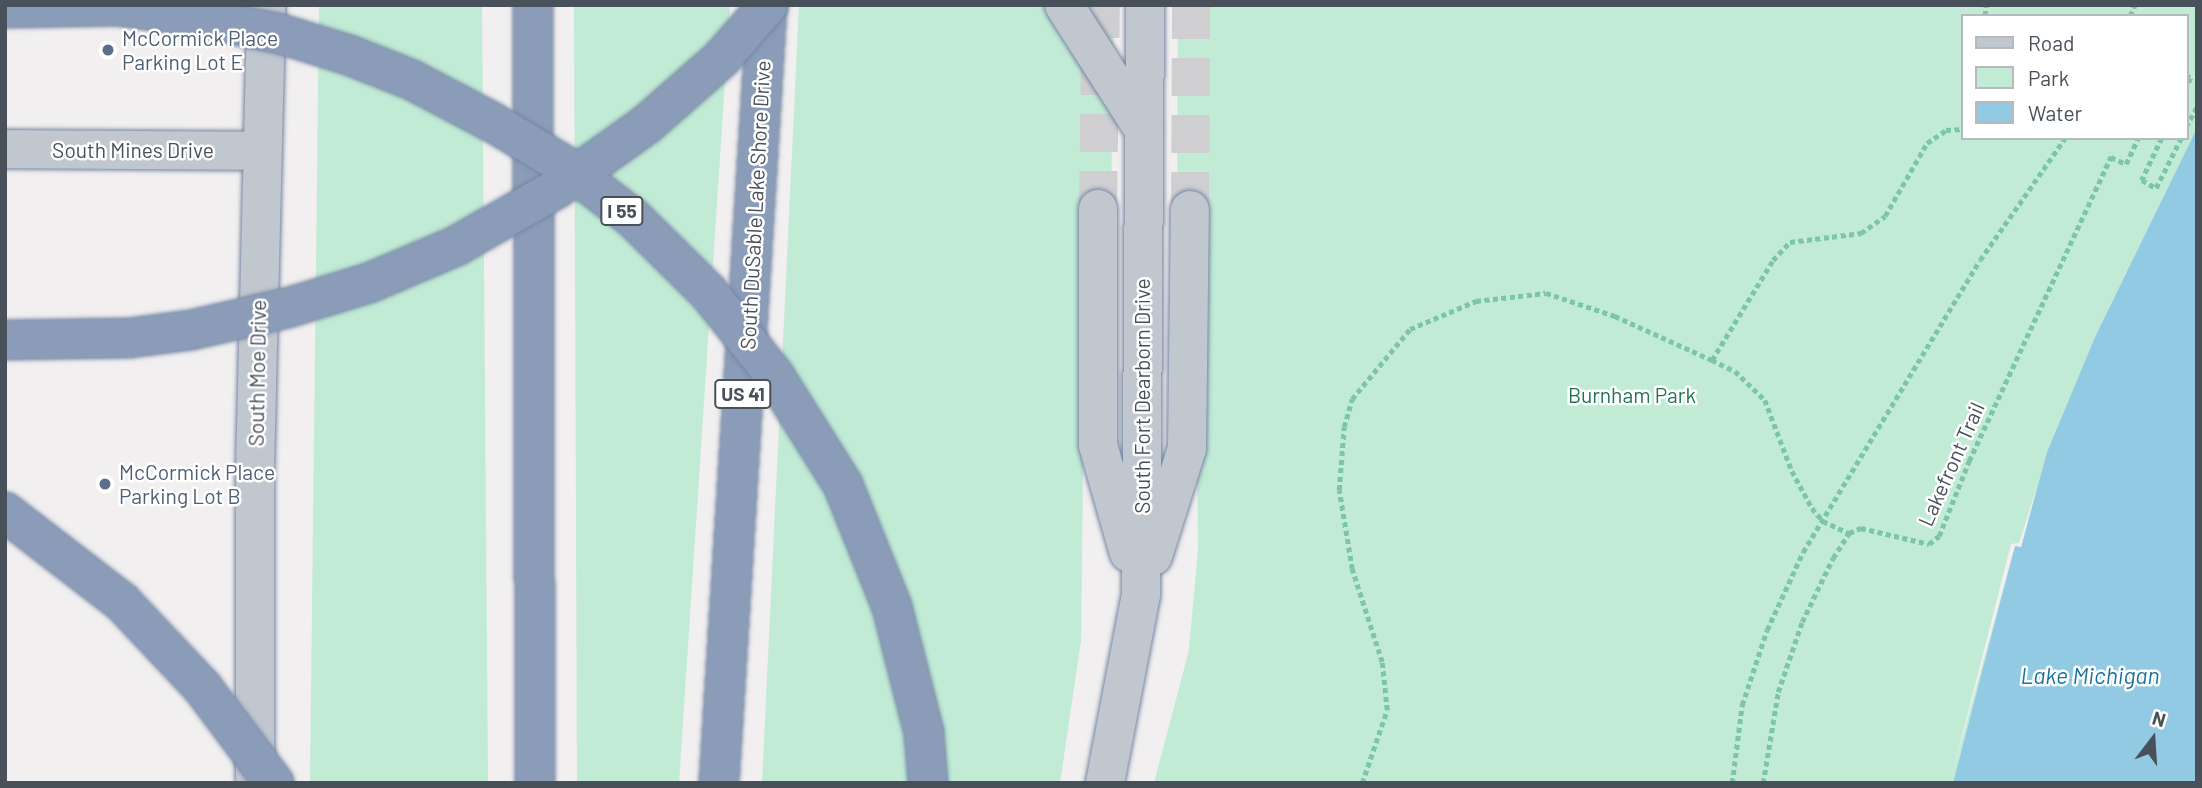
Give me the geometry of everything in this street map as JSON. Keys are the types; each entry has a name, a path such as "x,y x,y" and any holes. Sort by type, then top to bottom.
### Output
{"highway":[{"path":"533,5 535,783"},
{"path":"5,340 105,340 191,330 287,308 369,283 456,246 556,189 647,124 722,58 767,5"},
{"name":"South DuSable Lake Shore Drive","path":"719,783 767,5"},
{"name":"I 55","path":"5,8 117,6 191,16 281,34 349,55 412,80 492,122 564,165 632,218 709,293 774,375 843,485 892,607 924,733 928,783"},
{"path":"5,512 122,602 203,688 274,783"}],"street":[{"name":"South Moe Drive","path":"255,783 266,5"},
{"path":"1064,5 1144,130"},
{"name":"South Fort Dearborn Drive","path":"1105,783 1141,595 1145,5"},
{"name":"South Mines Drive","path":"5,149 262,151"},
{"path":"1098,209 1098,445 1141,595"},
{"path":"1141,595 1187,447 1190,210"}],"path":[{"path":"2188,123 2197,106"},
{"path":"1712,360 1773,260 1790,242 1861,233 1885,216 1927,143 1946,130 1960,128"},
{"path":"1732,783 1742,705 1767,630 1802,552 1824,521 1980,261 2064,140"},
{"name":"Lakefront Trail","path":"1849,533 1861,528 1929,544 1939,536 1975,449 2111,157 2126,164 2137,140"},
{"path":"2161,140 2141,180 2156,188 2180,140"},
{"path":"1362,783 1387,710 1384,681 1352,569 1339,490 1344,427 1352,399 1410,329 1476,301 1546,293 1615,316 1735,371 1765,400 1792,471 1824,521 1849,533 1802,622 1778,692 1763,783"}],"green space":[{"path":"319,5 482,5 488,783 310,783"},
{"path":"574,5 730,5 679,783 577,783"},
{"path":"799,5 1114,5 1111,209 1086,209 1081,641 1060,783 762,783"},
{"name":"Burnham Park","path":"1178,5 2197,5 2197,128 2095,337 2047,452 2021,547 2015,546 1953,783 1154,783 1189,650 1198,549 1197,448 1177,210"}],"water":[{"name":"Lake Michigan","path":"2197,128 2197,783 1953,783 2015,545 2021,547 2047,452 2095,337"}],"pier":[{"path":"2038,483 2021,547 2015,546 1950,783 2011,544 2019,543"}],"tunnel":[{"path":"1098,209 1101,5"},
{"path":"1190,210 1191,5"}],"place":[{"name":"McCormick Place Parking Lot E","path":"108,50"},
{"name":"McCormick Place Parking Lot B","path":"105,484"}]}
